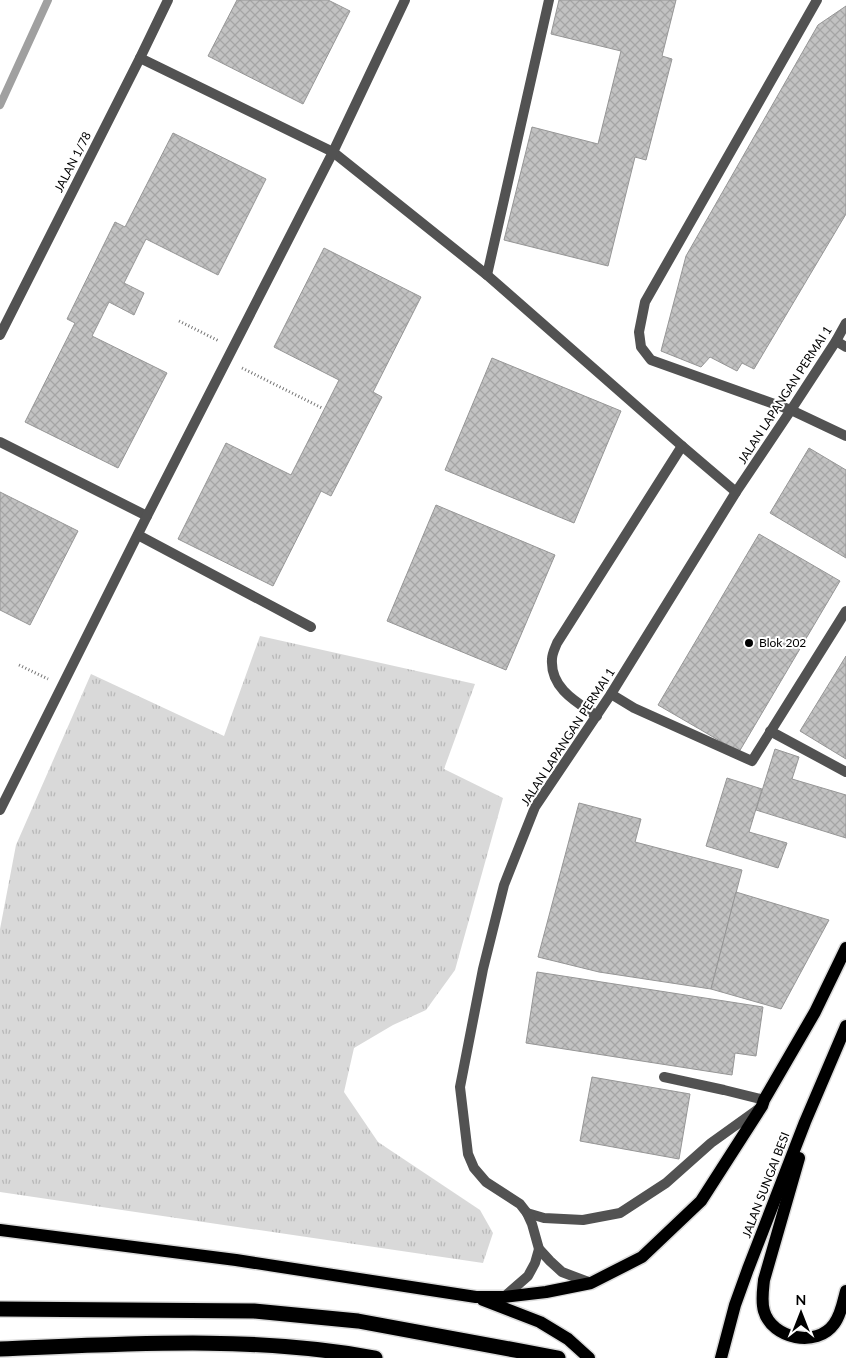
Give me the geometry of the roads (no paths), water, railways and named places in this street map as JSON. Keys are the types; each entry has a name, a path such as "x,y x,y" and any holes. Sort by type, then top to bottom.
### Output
{"highway":[{"path":"0,1308 254,1311 358,1322 558,1358"},
{"path":"0,1349 229,1343 340,1352 375,1358"}],"main road":[{"path":"0,1230 236,1260 476,1297 504,1297 546,1292 591,1283 642,1257 701,1201 763,1103 815,1012 846,948"},
{"name":"JALAN SUNGAI BESI","path":"721,1358 735,1305 748,1269 820,1086 846,1026"},
{"path":"820,1086 764,1280 762,1296 764,1312 770,1322 780,1332 802,1338 816,1337 828,1332 834,1324 840,1312 846,1291"},
{"path":"476,1297 540,1322 568,1339 589,1358"}],"street":[{"name":"JALAN 1/78","path":"0,335 168,0"},
{"path":"0,810 332,152 405,0"},
{"path":"487,275 549,0"},
{"path":"817,0 646,302 639,332 641,347 651,360 791,410 846,436"},
{"path":"140,58 332,152 487,275 736,492"},
{"name":"JALAN LAPANGAN PERMAI 1","path":"539,1249 532,1224 520,1204 486,1182 474,1168 468,1154 460,1087 483,969 504,885 534,807 611,694 736,492 836,341 846,322"},
{"path":"836,341 846,347"},
{"path":"0,442 147,516"},
{"path":"596,716 561,689 553,673 552,658 556,643 682,446"},
{"path":"138,534 311,627"},
{"path":"611,694 634,708 752,761 846,611"},
{"path":"770,731 846,772"},
{"path":"664,1077 724,1090 763,1103"},
{"path":"527,1213 544,1218 583,1220 620,1213 666,1183 711,1143 763,1103"},
{"path":"539,1249 562,1272 591,1283"},
{"path":"504,1297 528,1276 535,1264 539,1249"}],"waterway":[{"path":"0,105 48,0"}],"place":[{"name":"Blok 202","path":"749,643"}]}
